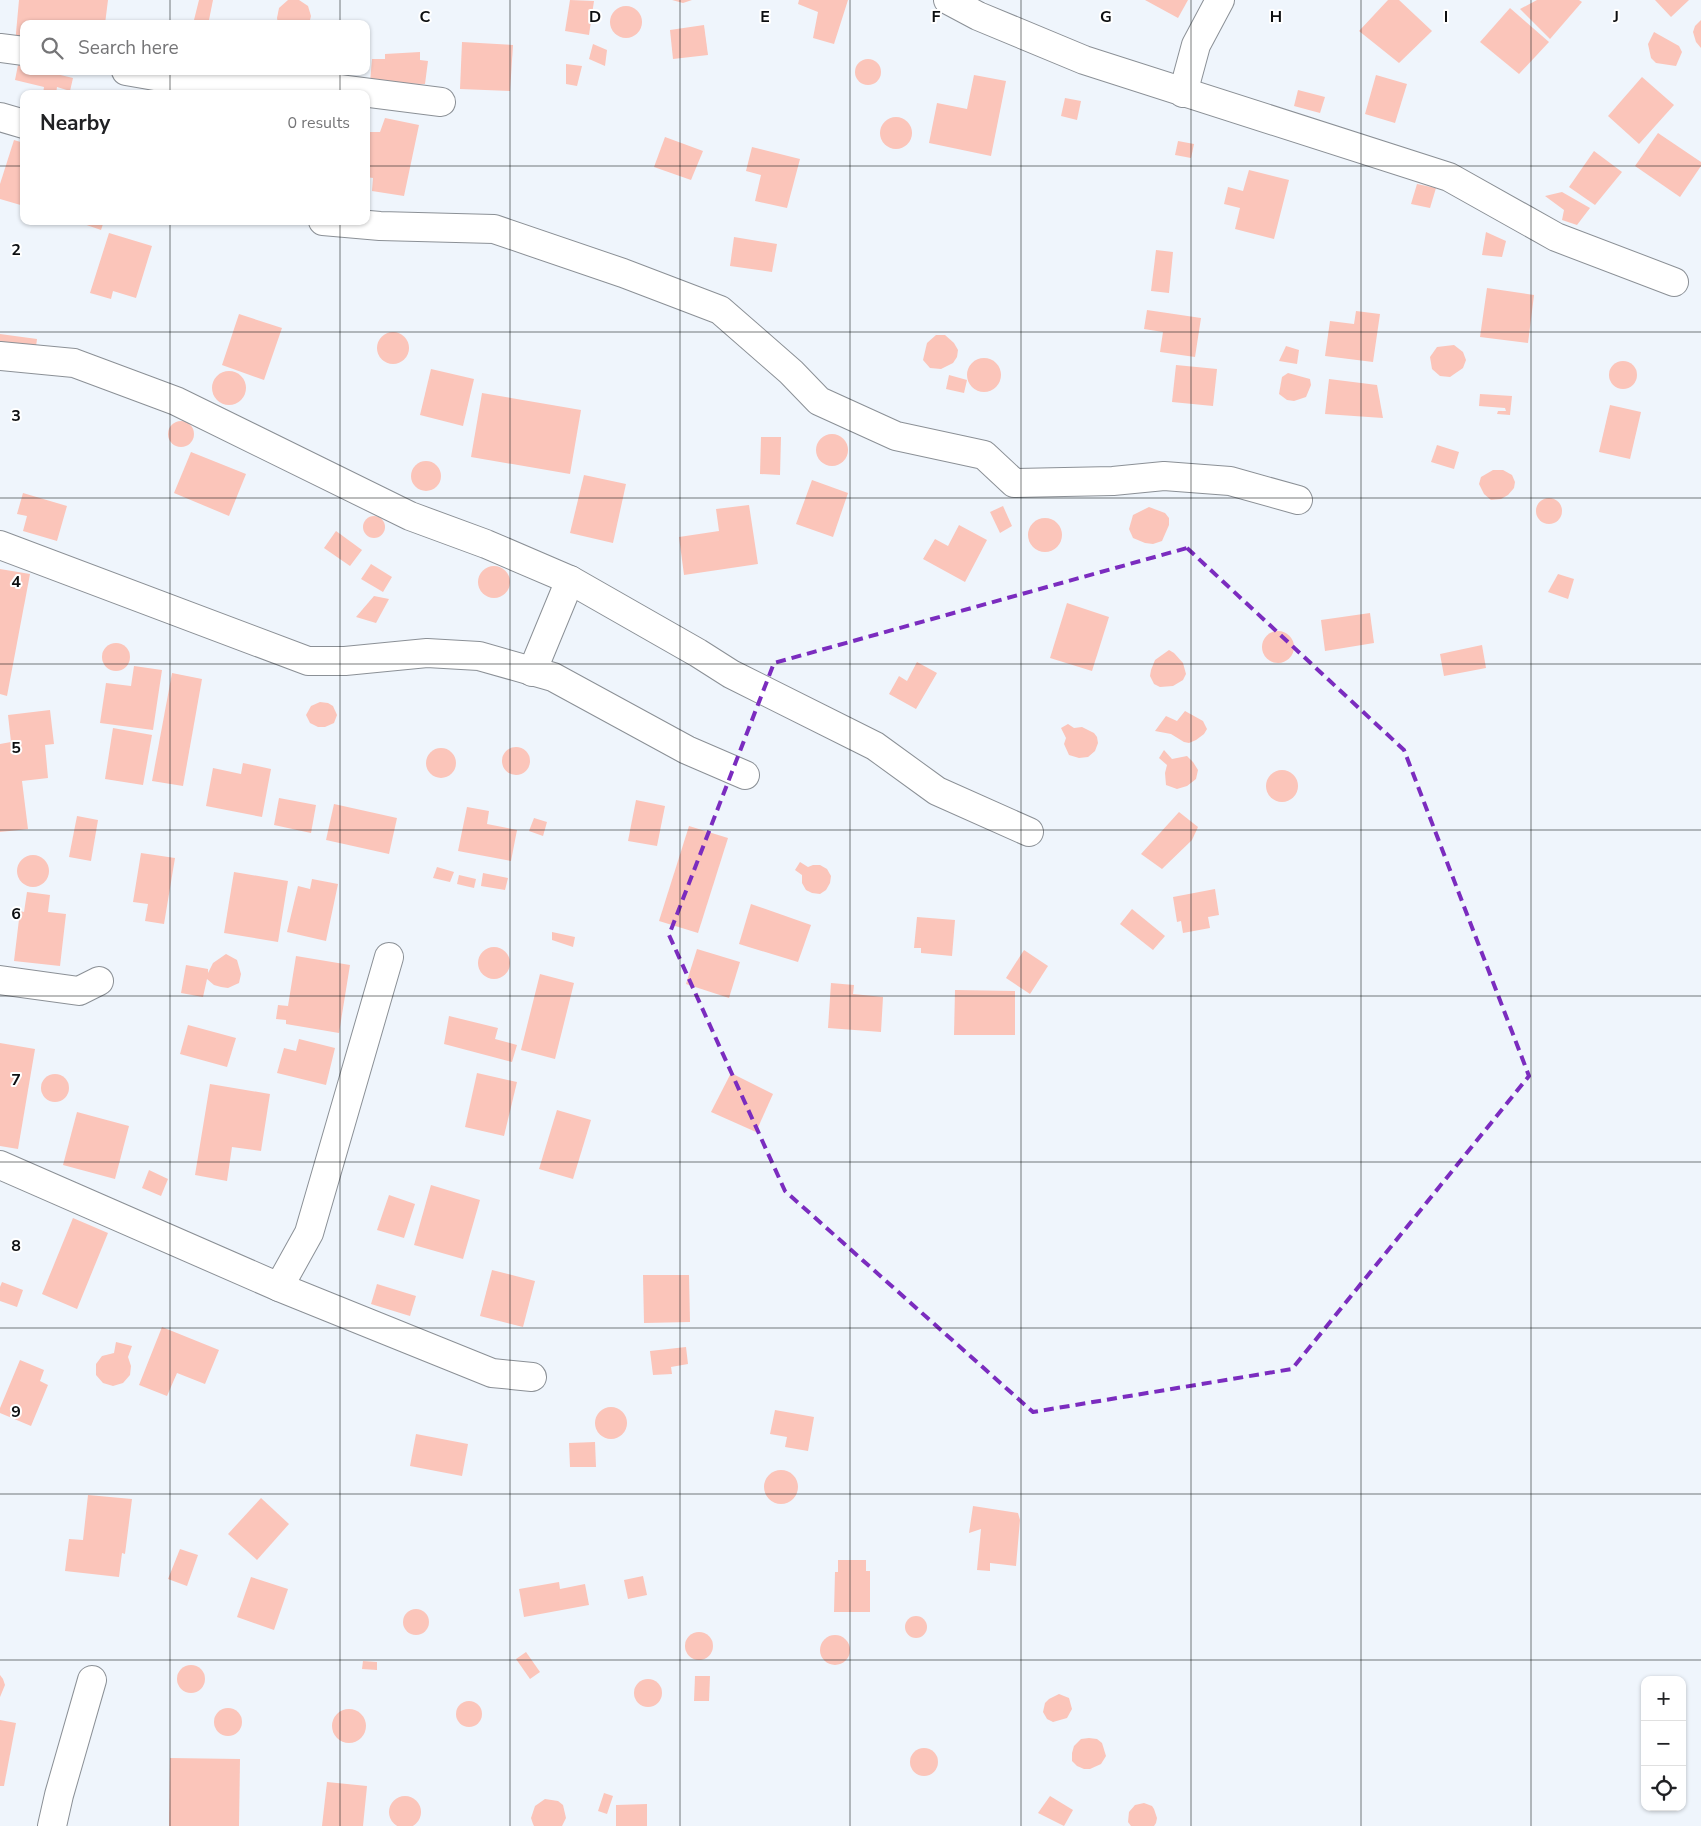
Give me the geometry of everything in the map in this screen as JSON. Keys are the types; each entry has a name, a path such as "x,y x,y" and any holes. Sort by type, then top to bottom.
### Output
{"street":[{"path":"948,0 978,16 1084,60 1449,177 1556,237 1674,282"},
{"path":"1183,93 1196,45 1220,0"},
{"path":"0,48 20,50"},
{"path":"149,75 194,83 307,85 346,90"},
{"path":"370,93 441,102"},
{"path":"0,116 20,123"},
{"path":"368,225 494,228 623,273 720,310 791,372 819,401 896,436 984,455 1014,483 1114,481 1173,477 1230,481 1298,500"},
{"path":"0,356 74,363 176,401 410,516 486,544 570,580 731,674 875,746 937,791 1029,832"},
{"path":"0,545 308,661 345,661 426,653 480,656 553,677 687,750 745,775"},
{"path":"532,672 570,580"},
{"path":"279,1287 310,1232 389,957"},
{"path":"0,980 79,991 99,981"},
{"path":"0,1166 279,1287 492,1373 532,1377"},
{"path":"52,1826 92,1680"}],"highlighted area":[{"path":"1187,548 1404,750 1529,1076 1292,1369 1033,1412 785,1191 669,935 774,663"}],"building":[{"path":"19,0 108,0 106,20 20,20 20,45 15,44"},
{"path":"199,0 213,0 209,20 194,20"},
{"path":"288,0 299,0 308,6 311,16 310,20 277,20 279,8"},
{"path":"570,0 594,1 589,35 565,31"},
{"path":"672,0 692,0 683,3"},
{"path":"799,0 848,0 834,44 813,38 818,12 798,4"},
{"path":"1145,0 1188,0 1178,18"},
{"path":"1388,0 1399,0 1432,31 1399,63 1359,31"},
{"path":"1537,0 1579,0 1582,2 1550,39 1520,9"},
{"path":"1655,0 1689,0 1671,17"},
{"path":"626,6 637,11 642,22 637,33 626,38 615,33 610,22 615,11"},
{"path":"1510,8 1549,42 1519,74 1480,42"},
{"path":"1701,20 1701,48 1696,42 1693,32 1695,26"},
{"path":"704,25 708,55 673,59 670,30"},
{"path":"1654,32 1679,46 1682,52 1676,66 1656,63 1651,58 1648,44"},
{"path":"462,42 513,45 510,91 460,89"},
{"path":"593,44 607,50 605,66 589,59"},
{"path":"420,52 420,60 428,61 425,84 370,83 372,59 385,59 385,54"},
{"path":"868,59 877,63 881,72 877,81 868,85 859,81 855,72 859,63"},
{"path":"566,64 582,66 577,86 566,84"},
{"path":"18,65 20,66 20,75 61,75 73,78 70,90 57,87 57,90 44,90 44,87 15,80"},
{"path":"974,75 1006,81 991,156 929,143 937,103 967,109"},
{"path":"1376,75 1407,84 1395,123 1365,114"},
{"path":"1642,77 1674,105 1639,144 1608,116"},
{"path":"1298,90 1325,97 1320,113 1294,106"},
{"path":"1065,98 1081,101 1077,120 1061,116"},
{"path":"896,117 907,122 912,133 907,144 896,149 885,144 880,133 885,122"},
{"path":"385,118 419,125 404,196 372,191 373,178 370,178 370,132 380,132"},
{"path":"1658,133 1701,162 1701,166 1680,197 1635,166"},
{"path":"665,137 703,151 691,180 654,167"},
{"path":"14,140 20,142 20,205 0,199 0,184"},
{"path":"1178,141 1194,144 1191,158 1175,155"},
{"path":"752,147 800,159 787,208 755,201 761,175 746,171"},
{"path":"1594,151 1622,172 1595,205 1569,187"},
{"path":"1249,170 1289,180 1274,239 1235,229 1240,208 1224,204 1228,187 1243,191"},
{"path":"1417,184 1436,188 1430,208 1411,204"},
{"path":"1562,192 1590,208 1577,225 1562,220 1564,210 1545,196"},
{"path":"87,225 103,225 101,230"},
{"path":"1486,232 1506,241 1502,257 1482,255"},
{"path":"109,233 152,246 136,298 113,291 111,299 90,293"},
{"path":"734,237 777,244 772,272 730,266"},
{"path":"1156,250 1173,252 1169,293 1151,291"},
{"path":"1487,288 1534,295 1528,343 1480,337"},
{"path":"1147,310 1201,318 1195,357 1160,352 1163,332 1144,329"},
{"path":"1356,311 1380,314 1373,362 1325,356 1330,321 1354,324"},
{"path":"239,314 282,328 264,380 222,365"},
{"path":"393,332 399,333 404,337 408,342 408,354 404,359 399,363 393,364 387,363 382,359 378,354 377,348 378,342 382,337 387,333"},
{"path":"0,334 37,339 35,354 0,349"},
{"path":"936,335 945,335 954,343 958,350 957,357 953,363 941,369 930,368 923,360 927,343"},
{"path":"1454,345 1463,352 1466,360 1463,368 1450,377 1440,376 1432,369 1430,357 1437,347"},
{"path":"1286,346 1299,350 1297,364 1279,361"},
{"path":"984,358 991,359 996,363 1000,368 1000,382 996,387 991,391 984,392 977,391 972,387 968,382 967,375 968,368 972,363 977,359"},
{"path":"1623,361 1633,365 1637,375 1633,385 1623,389 1613,385 1609,375 1613,365"},
{"path":"1176,365 1217,369 1213,406 1172,402"},
{"path":"431,369 474,379 463,426 420,415"},
{"path":"229,371 241,376 246,388 241,400 229,405 217,400 212,388 217,376"},
{"path":"1288,373 1310,379 1311,385 1306,397 1294,401 1287,400 1279,394 1282,377"},
{"path":"949,375 967,380 964,393 946,389"},
{"path":"1329,379 1377,385 1383,418 1325,414"},
{"path":"482,393 581,410 570,474 471,457"},
{"path":"1480,394 1512,396 1510,415 1497,414 1498,411 1506,411 1505,408 1479,406"},
{"path":"1610,405 1641,412 1630,459 1599,452"},
{"path":"181,421 190,425 194,434 190,443 181,447 172,443 168,434 172,425"},
{"path":"832,434 838,435 843,439 847,444 847,456 843,461 838,465 832,466 826,465 821,461 817,456 816,450 817,444 821,439 826,435"},
{"path":"761,437 781,437 780,475 760,474"},
{"path":"1437,445 1459,452 1454,469 1431,462"},
{"path":"191,452 246,474 229,516 174,493"},
{"path":"426,461 436,466 441,476 436,486 426,491 416,486 411,476 416,466"},
{"path":"1493,470 1503,470 1512,475 1515,482 1514,488 1501,499 1491,500 1484,494 1479,484 1481,477"},
{"path":"584,475 626,484 613,543 570,533"},
{"path":"812,480 848,493 833,537 796,524"},
{"path":"23,493 67,506 57,541 23,531 27,516 17,514"},
{"path":"1549,498 1558,502 1562,511 1558,520 1549,524 1540,520 1536,511 1540,502"},
{"path":"749,505 758,564 684,575 679,537 719,531 716,509"},
{"path":"1003,506 1012,526 1000,533 990,512"},
{"path":"1149,507 1165,513 1169,518 1169,525 1162,541 1153,544 1133,538 1129,529 1133,515"},
{"path":"374,516 382,519 385,527 382,535 374,538 366,535 363,527 366,519"},
{"path":"1045,518 1052,519 1057,523 1061,528 1061,542 1057,547 1052,551 1045,552 1038,551 1033,547 1029,542 1028,535 1029,528 1033,523 1038,519"},
{"path":"959,525 987,540 965,582 923,559 935,539 948,546"},
{"path":"336,531 362,550 350,566 324,548"},
{"path":"371,564 392,577 383,592 361,579"},
{"path":"494,566 500,567 505,571 509,576 509,588 505,593 500,597 494,598 488,597 483,593 479,588 478,582 479,576 483,571 488,567"},
{"path":"0,569 30,574 7,696 0,694"},
{"path":"1558,574 1574,579 1568,599 1548,592"},
{"path":"374,596 389,599 376,623 356,617"},
{"path":"1067,603 1109,617 1092,671 1050,658"},
{"path":"1370,613 1374,643 1325,651 1321,620"},
{"path":"1278,631 1284,632 1289,636 1293,641 1293,653 1289,658 1284,662 1278,663 1272,662 1267,658 1263,653 1262,647 1263,641 1267,636 1272,632"},
{"path":"116,643 126,647 130,657 126,667 116,671 106,667 102,657 106,647"},
{"path":"1482,645 1486,668 1444,676 1440,654"},
{"path":"1169,650 1183,663 1186,674 1183,680 1173,686 1160,687 1154,684 1150,676 1151,670 1155,660"},
{"path":"917,662 937,673 916,709 889,694 899,676 907,681"},
{"path":"134,666 162,670 153,730 100,723 106,683 131,686"},
{"path":"172,673 202,679 183,786 152,781"},
{"path":"320,702 333,706 337,715 334,723 325,727 318,727 310,723 306,715 311,706"},
{"path":"50,710 54,744 45,745 48,778 22,781 28,829 0,832 0,744 11,742 8,715"},
{"path":"1185,711 1203,721 1207,729 1196,740 1189,743 1184,742 1171,734 1155,731 1166,716 1177,721"},
{"path":"1068,724 1074,728 1082,727 1094,733 1097,737 1098,743 1095,751 1088,757 1079,758 1069,755 1064,744 1066,738 1061,728"},
{"path":"113,728 152,735 143,785 105,779"},
{"path":"516,747 526,751 530,761 526,771 516,775 506,771 502,761 506,751"},
{"path":"441,748 447,749 455,757 455,769 447,777 441,778 435,777 427,769 426,763 427,757 435,749"},
{"path":"1164,750 1172,759 1187,756 1198,770 1196,779 1187,786 1177,789 1166,785 1165,773 1167,765 1159,758"},
{"path":"243,763 271,769 262,817 206,806 213,768 241,774"},
{"path":"1282,770 1288,771 1293,775 1297,780 1297,792 1293,797 1288,801 1282,802 1276,801 1271,797 1267,792 1266,786 1267,780 1271,775 1276,771"},
{"path":"279,798 316,805 311,833 274,825"},
{"path":"636,800 665,806 657,846 628,841"},
{"path":"334,804 397,818 389,854 326,840"},
{"path":"467,807 489,811 487,824 517,830 511,861 458,851"},
{"path":"1179,812 1198,827 1192,840 1162,869 1141,854"},
{"path":"77,816 98,820 91,861 69,857"},
{"path":"534,818 547,822 543,836 529,831"},
{"path":"689,826 728,838 698,933 659,921"},
{"path":"141,853 175,858 164,924 145,921 148,904 133,902"},
{"path":"33,855 44,860 49,871 44,882 33,887 22,882 17,871 22,860"},
{"path":"800,862 808,867 820,865 827,869 831,876 826,890 820,894 806,890 802,883 802,875 795,870"},
{"path":"437,867 454,872 450,882 433,878"},
{"path":"234,872 288,881 278,942 224,933"},
{"path":"483,873 508,878 505,890 481,886"},
{"path":"459,875 476,879 474,888 457,884"},
{"path":"312,879 338,884 326,941 287,932 298,886 310,889"},
{"path":"1215,889 1219,915 1208,917 1210,928 1183,933 1181,921 1177,922 1173,897"},
{"path":"27,892 50,895 48,912 66,914 60,966 14,961 20,911 24,912"},
{"path":"751,904 811,925 798,962 739,944"},
{"path":"1132,909 1165,936 1153,950 1120,924"},
{"path":"917,917 955,920 952,956 921,953 921,948 914,948"},
{"path":"552,932 575,937 573,947 552,940"},
{"path":"494,947 506,951 510,963 506,975 494,979 482,975 478,963 482,951"},
{"path":"697,949 740,962 729,998 686,984"},
{"path":"1024,950 1048,966 1030,994 1006,978"},
{"path":"226,954 237,960 241,974 239,983 228,988 214,985 207,979 203,997 181,993 186,965 208,969 208,973 213,963"},
{"path":"296,956 350,965 339,1033 286,1024 286,1020 276,1019 278,1005 288,1006"},
{"path":"540,974 574,983 555,1059 521,1050"},
{"path":"831,983 854,985 853,994 883,997 881,1032 828,1028"},
{"path":"955,990 1015,991 1015,1035 954,1035"},
{"path":"449,1016 498,1028 495,1039 517,1045 512,1062 444,1044"},
{"path":"188,1025 236,1038 227,1067 180,1054"},
{"path":"299,1039 335,1048 326,1085 277,1073 284,1048 296,1051"},
{"path":"0,1043 35,1049 18,1149 0,1146"},
{"path":"477,1073 517,1082 504,1136 465,1127"},
{"path":"731,1073 773,1094 756,1132 711,1112"},
{"path":"55,1074 65,1078 69,1088 65,1098 55,1102 45,1098 41,1088 45,1078"},
{"path":"210,1084 270,1094 261,1151 232,1147 227,1181 195,1175"},
{"path":"557,1110 591,1120 573,1179 539,1169"},
{"path":"77,1112 129,1126 115,1179 63,1165"},
{"path":"149,1170 168,1179 161,1196 142,1188"},
{"path":"431,1185 480,1200 463,1259 414,1245"},
{"path":"389,1195 415,1204 404,1238 377,1230"},
{"path":"73,1218 108,1233 77,1309 42,1294"},
{"path":"492,1270 535,1281 523,1327 480,1316"},
{"path":"643,1275 689,1275 690,1322 644,1323"},
{"path":"2,1282 23,1290 17,1307 0,1301"},
{"path":"377,1284 416,1296 410,1316 371,1304"},
{"path":"162,1327 219,1350 205,1384 177,1373 167,1396 139,1385"},
{"path":"116,1342 132,1346 128,1357 131,1366 130,1375 123,1383 113,1386 103,1383 96,1375 96,1364 102,1356 114,1353"},
{"path":"686,1347 688,1364 671,1367 672,1374 653,1375 650,1351"},
{"path":"20,1360 44,1370 40,1381 48,1385 31,1426 0,1413 0,1408"},
{"path":"611,1407 622,1412 627,1423 622,1434 611,1439 600,1434 595,1423 600,1412"},
{"path":"775,1410 814,1417 808,1451 785,1447 787,1437 770,1434"},
{"path":"416,1434 468,1444 462,1476 410,1466"},
{"path":"595,1442 596,1467 570,1467 569,1443"},
{"path":"781,1470 793,1475 798,1487 793,1499 781,1504 769,1499 764,1487 769,1475"},
{"path":"88,1495 132,1499 125,1554 122,1553 119,1577 65,1571 69,1539 83,1540"},
{"path":"261,1498 289,1524 257,1560 228,1534"},
{"path":"973,1506 1018,1513 1020,1520 1016,1566 990,1563 990,1571 977,1570 981,1529 969,1533"},
{"path":"180,1549 198,1555 187,1586 168,1579"},
{"path":"838,1560 866,1560 866,1571 870,1571 870,1612 834,1612 835,1572 838,1572"},
{"path":"643,1576 647,1595 628,1599 624,1580"},
{"path":"251,1577 288,1589 274,1630 237,1617"},
{"path":"559,1582 560,1589 585,1584 589,1605 524,1617 519,1589"},
{"path":"416,1609 425,1613 429,1622 425,1631 416,1635 407,1631 403,1622 407,1613"},
{"path":"916,1616 924,1619 927,1627 924,1635 916,1638 908,1635 905,1627 908,1619"},
{"path":"699,1632 709,1636 713,1646 709,1656 699,1660 689,1656 685,1646 689,1636"},
{"path":"835,1635 845,1640 850,1650 845,1660 835,1665 825,1660 820,1650 825,1640"},
{"path":"526,1652 540,1672 530,1679 516,1659"},
{"path":"363,1661 377,1662 377,1670 362,1669"},
{"path":"191,1665 201,1669 205,1679 201,1689 191,1693 181,1689 177,1679 181,1669"},
{"path":"0,1675 5,1685 0,1697"},
{"path":"695,1676 710,1676 709,1701 694,1701"},
{"path":"648,1679 658,1683 662,1693 658,1703 648,1707 638,1703 634,1693 638,1683"},
{"path":"1059,1694 1069,1698 1072,1709 1067,1718 1053,1722 1047,1719 1043,1712 1045,1703"},
{"path":"469,1701 478,1705 482,1714 478,1723 469,1727 460,1723 456,1714 460,1705"},
{"path":"228,1708 238,1712 242,1722 238,1732 228,1736 218,1732 214,1722 218,1712"},
{"path":"349,1709 361,1714 366,1726 361,1738 349,1743 337,1738 332,1726 337,1714"},
{"path":"0,1720 16,1723 4,1786 0,1786"},
{"path":"1081,1739 1097,1739 1102,1743 1106,1756 1101,1764 1090,1769 1084,1769 1072,1761 1072,1753 1074,1746"},
{"path":"924,1748 934,1752 938,1762 934,1772 924,1776 914,1772 910,1762 914,1752"},
{"path":"170,1758 240,1759 239,1826 169,1826"},
{"path":"327,1782 367,1786 363,1826 322,1826"},
{"path":"604,1793 613,1796 607,1814 598,1811"},
{"path":"405,1796 416,1801 421,1812 419,1818 416,1823 408,1827 402,1827 394,1823 389,1812 394,1801"},
{"path":"1050,1796 1073,1810 1064,1826 1038,1813"},
{"path":"545,1799 558,1801 563,1805 566,1818 562,1826 534,1826 531,1818 535,1806"},
{"path":"1144,1803 1152,1806 1154,1809 1157,1818 1156,1823 1154,1826 1131,1826 1128,1822 1129,1812 1135,1805"},
{"path":"647,1804 647,1826 616,1826 616,1805"}]}
